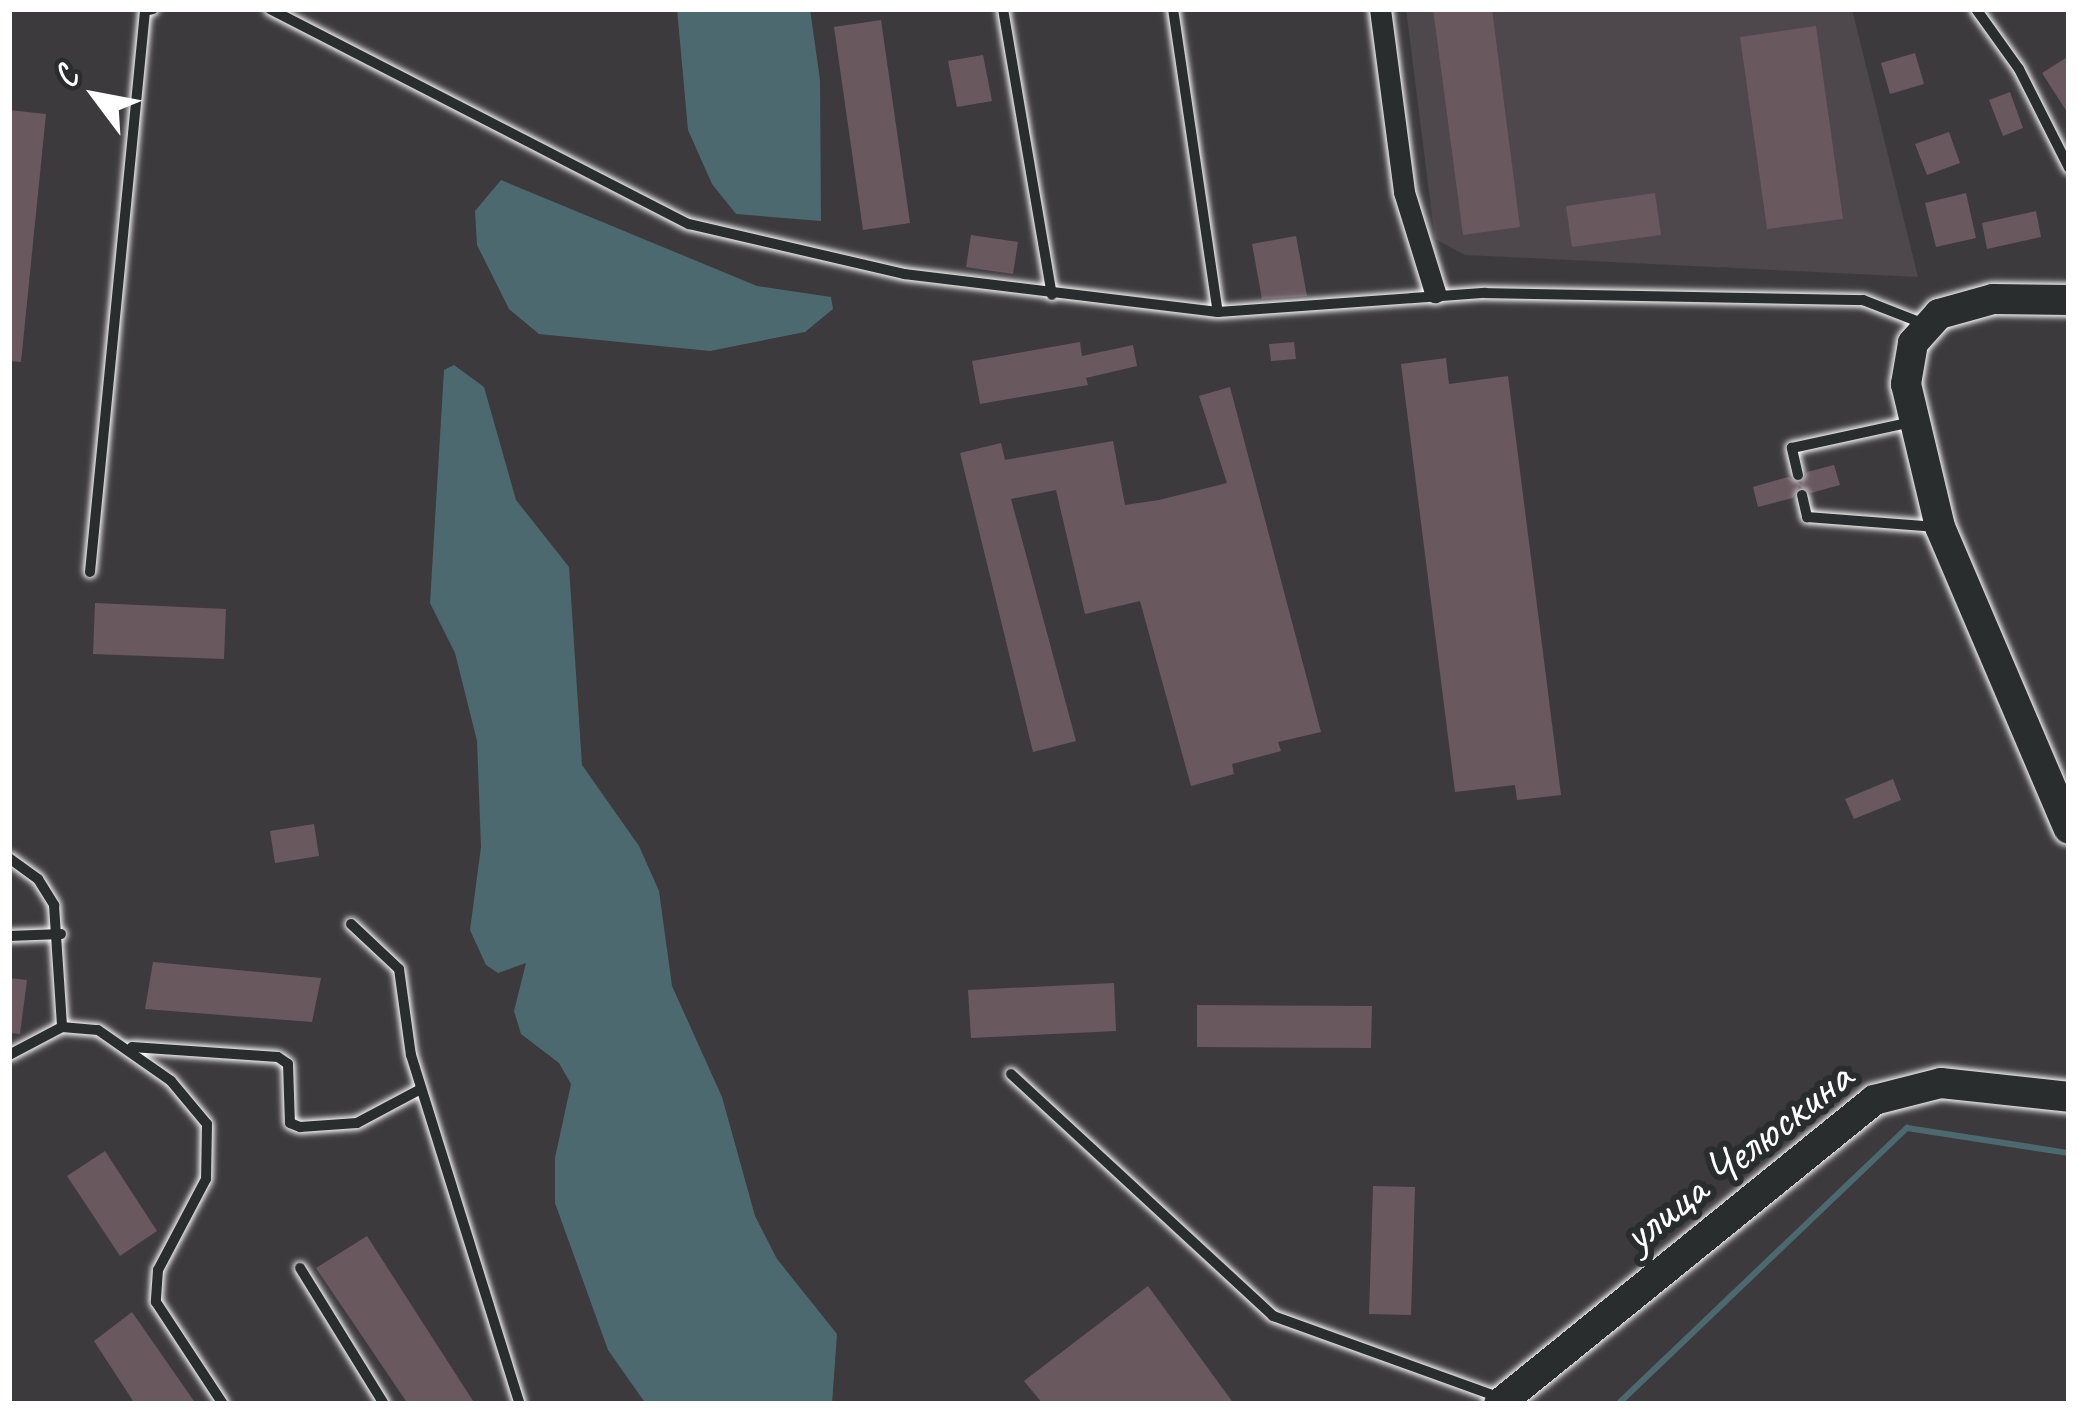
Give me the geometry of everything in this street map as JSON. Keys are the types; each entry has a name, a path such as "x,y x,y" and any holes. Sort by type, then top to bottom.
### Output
{"street":[{"path":"1380,9 1404,192 1435,292"},
{"path":"2069,300 1958,305 1928,325 1906,364 1914,421 1940,527 2069,829"},
{"name":"улица Челюскина","path":"1502,1401 1874,1100 1941,1083 2069,1097"}],"lane":[{"path":"90,572 145,11 153,9"},
{"path":"270,9 309,23 688,224 904,274 1218,312 1306,310 1435,292 1863,300 1928,325"},
{"path":"309,23 310,9"},
{"path":"1003,9 1052,295"},
{"path":"1173,9 1218,312"},
{"path":"1981,10 2069,168"},
{"path":"1798,475 1792,448 1914,421"},
{"path":"1802,495 1807,517 1940,527"},
{"path":"9,858 38,879 61,934 62,1027"},
{"path":"351,924 399,969 422,1089 520,1404"},
{"path":"9,936 61,934"},
{"path":"9,1054 62,1027 98,1030 131,1047 208,1124 206,1180 158,1270 155,1302 223,1404"},
{"path":"131,1047 278,1057 288,1064 290,1123 299,1127 357,1123 422,1089"},
{"path":"1011,1074 1274,1316 1502,1401"},
{"path":"300,1268 384,1404"}],"shaded area":[{"path":"1406,9 1852,9 1918,277 1465,255 1435,239"}],"water":[{"path":"677,9 810,9 820,80 821,221 736,214 712,184 688,130"},
{"path":"501,180 757,286 831,297 833,309 805,332 710,351 539,334 509,309 477,245 475,211"},
{"path":"454,365 484,387 516,500 569,567 582,765 639,846 659,891 672,986 722,1097 755,1216 777,1259 837,1334 832,1404 646,1404 608,1350 555,1203 555,1158 571,1084 559,1063 521,1034 514,1011 526,963 498,973 486,965 470,930 481,847 477,741 455,653 430,603 444,370"}],"building":[{"path":"1433,9 1492,9 1520,227 1463,235"},
{"path":"881,20 910,223 863,230 834,27"},
{"path":"1816,26 1843,219 1767,229 1740,37"},
{"path":"1915,53 1924,84 1890,94 1881,63"},
{"path":"983,55 992,101 957,107 948,61"},
{"path":"2069,56 2069,115 2042,73"},
{"path":"2010,92 2023,128 2003,136 1989,100"},
{"path":"9,110 46,114 21,362 9,361"},
{"path":"1949,132 1960,163 1927,175 1915,144"},
{"path":"1655,193 1661,235 1572,247 1566,206"},
{"path":"1966,193 1976,238 1936,247 1925,203"},
{"path":"2036,211 2041,237 1987,249 1982,223"},
{"path":"971,235 1018,242 1013,274 966,267"},
{"path":"1296,236 1307,296 1262,299 1252,244"},
{"path":"1080,342 1082,356 1133,345 1137,366 1086,378 1088,385 980,404 972,361"},
{"path":"1294,342 1296,359 1271,361 1269,344"},
{"path":"1446,358 1449,384 1508,376 1561,795 1517,800 1515,785 1455,792 1401,364"},
{"path":"1230,387 1321,732 1278,742 1281,751 1232,764 1234,774 1191,786 1140,601 1085,614 1056,490 1011,499 1076,741 1033,752 960,453 1001,443 1005,460 1113,441 1125,505 1159,500 1227,483 1199,396"},
{"path":"1834,465 1840,485 1811,493 1799,486 1793,498 1758,507 1753,487 1788,477 1801,484 1807,472"},
{"path":"95,603 226,609 224,659 93,654"},
{"path":"1893,779 1901,800 1854,819 1845,799"},
{"path":"314,824 319,856 275,863 270,831"},
{"path":"153,962 321,978 312,1022 145,1009"},
{"path":"9,978 27,980 20,1034 9,1033"},
{"path":"1114,983 1116,1031 971,1038 968,990"},
{"path":"1197,1005 1372,1006 1371,1048 1197,1047"},
{"path":"105,1151 157,1231 120,1256 67,1176"},
{"path":"1373,1186 1415,1187 1411,1315 1369,1314"},
{"path":"367,1236 475,1404 408,1404 316,1268"},
{"path":"1148,1286 1234,1404 1043,1404 1024,1381"},
{"path":"132,1312 196,1404 135,1404 94,1341"}],"waterway":[{"path":"1618,1404 1907,1128 2069,1153"}]}
